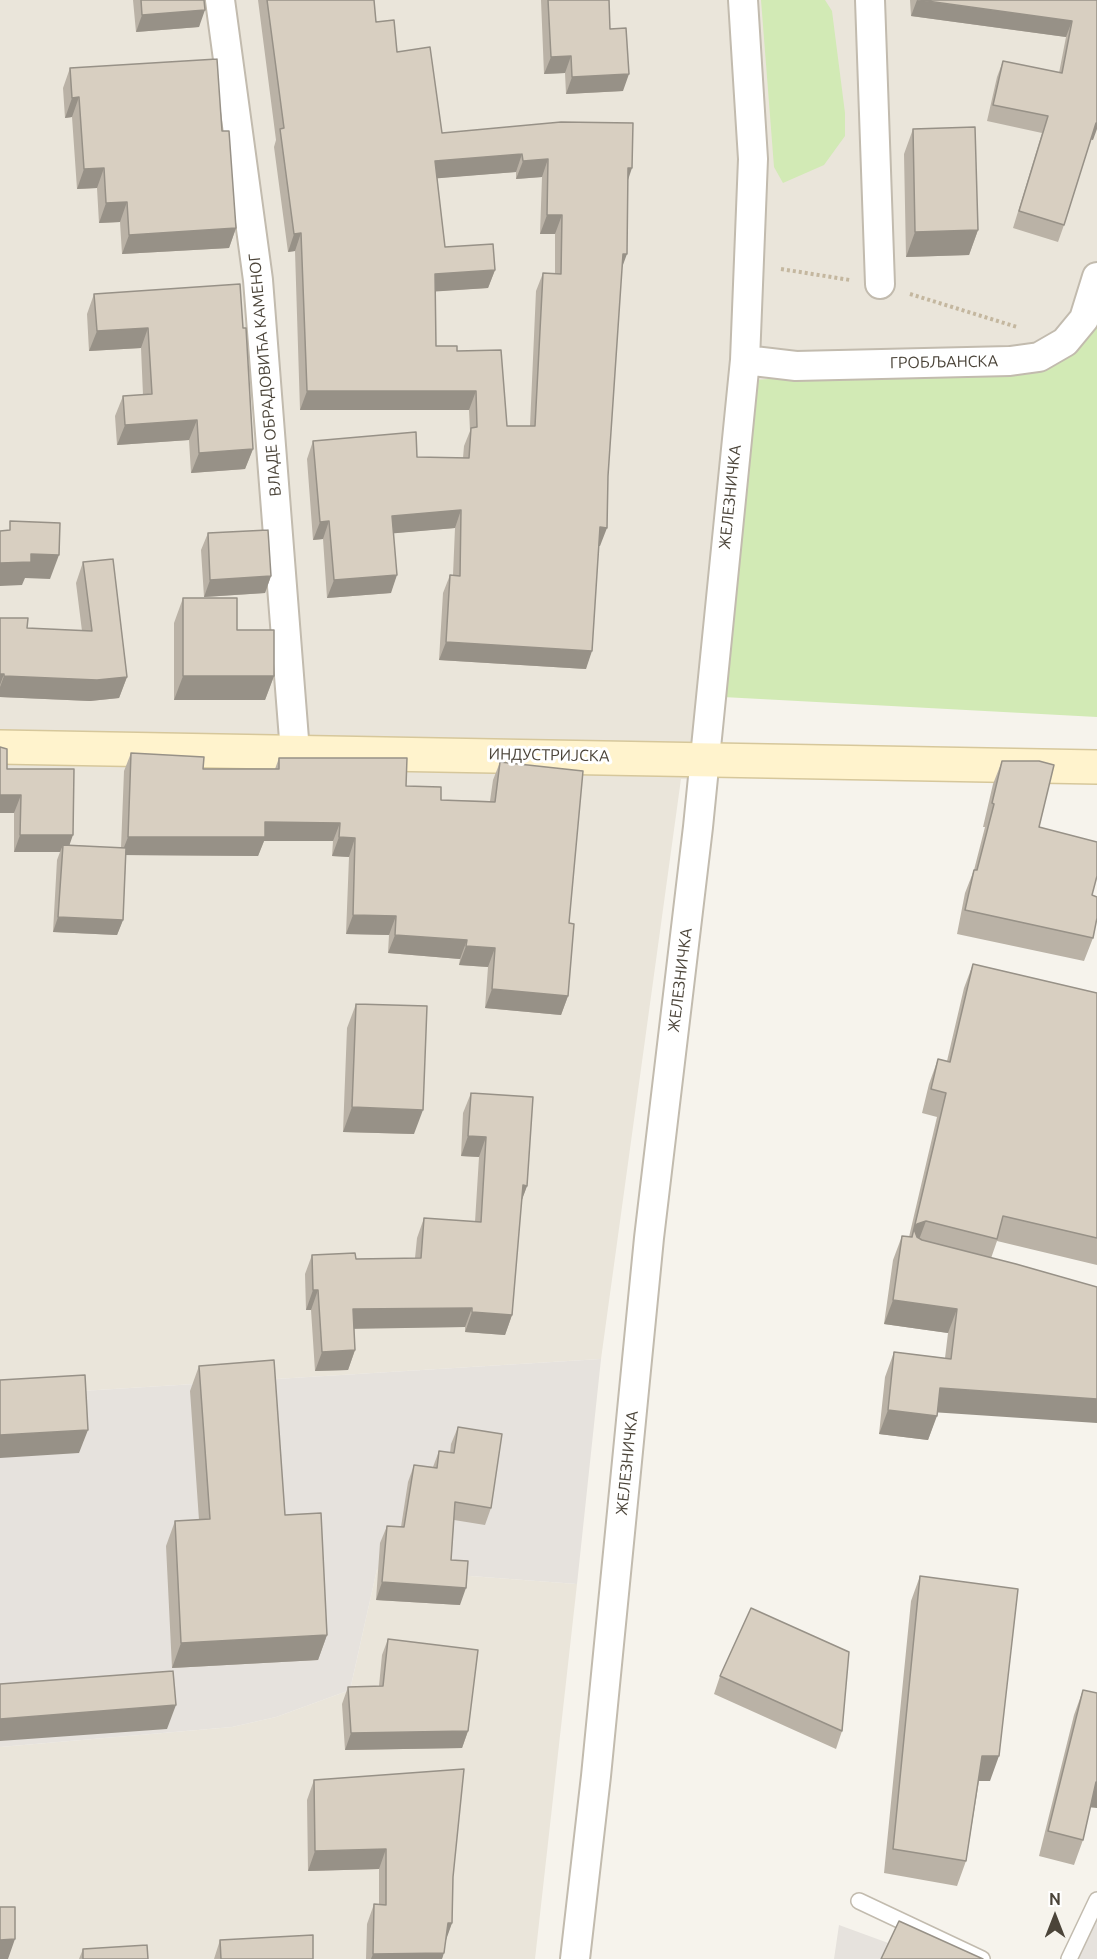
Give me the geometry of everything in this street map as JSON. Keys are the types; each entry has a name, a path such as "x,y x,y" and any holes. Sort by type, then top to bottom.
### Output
{"main road":[{"name":"ИНДУСТРИЈСКА","path":"0,747 705,758 1097,767"}],"street":[{"name":"ВЛАДЕ ОБРАДОВИЋА КАМЕНОГ","path":"220,0 258,280 295,752"},
{"name":"ЖЕЛЕЗНИЧКА","path":"575,1959 597,1764 649,1238 705,758 745,360 753,159 743,0"},
{"path":"870,0 880,284"},
{"name":"ГРОБЉАНСКА","path":"745,360 796,366 1010,361 1039,357 1065,342 1084,319 1097,277"}],"lane":[{"path":"1069,1959 1097,1900"},
{"path":"860,1901 982,1959"}],"shaded area":[{"path":"0,0 1097,0 1097,325 1074,354 1047,368 745,382 717,780 681,779 601,1359 0,1396"},
{"path":"601,1359 577,1584 377,1569 350,1690 276,1717 232,1727 0,1747 0,1396"},
{"path":"377,1569 577,1584 535,1959 0,1959 0,1747 232,1727 276,1717 350,1690"},
{"path":"1097,1911 1097,1959 1078,1959"},
{"path":"839,1925 932,1959 834,1959"}],"green space":[{"path":"761,0 825,0 832,11 845,113 845,136 824,165 783,183 774,167"},
{"path":"1097,325 1097,717 723,697 745,381 827,374 1047,368 1074,354"}],"building":[{"path":"141,0 204,0 205,10 142,15"},
{"path":"267,0 374,0 376,22 394,20 397,52 430,47 442,133 561,122 633,123 632,168 628,168 627,254 623,254 608,476 607,528 600,527 592,651 446,642 450,575 460,576 461,510 392,516 397,575 334,580 329,521 320,522 313,441 416,432 417,457 469,458 471,428 477,427 476,391 307,391 301,233 294,234 280,129 284,128","holes":["522,154 523,161 548,159 547,215 562,215 561,274 543,273 535,426 507,426 501,350 457,351 457,346 436,346 435,274 495,270 493,244 445,247 435,161"]},
{"path":"548,0 609,0 610,29 626,28 629,74 572,77 571,56 551,57"},
{"path":"920,0 1097,0 1097,123 1064,225 1019,211 1048,116 993,105 1003,61 1062,73 1072,21"},
{"path":"217,59 222,131 229,131 236,228 129,235 127,202 106,203 104,168 84,169 79,97 72,98 70,68"},
{"path":"975,127 978,230 915,232 913,129"},
{"path":"240,284 243,328 246,328 253,449 199,453 197,420 125,425 123,396 152,394 148,328 97,331 94,294"},
{"path":"10,521 60,523 59,555 31,554 31,562 0,563 0,531 10,530"},
{"path":"268,530 271,576 210,580 208,533"},
{"path":"113,559 127,677 97,680 0,674 0,618 28,618 27,628 92,631 83,562"},
{"path":"183,598 237,598 237,630 274,630 274,676 183,676"},
{"path":"0,747 7,749 7,769 74,769 73,835 20,835 21,795 0,795"},
{"path":"131,753 204,757 203,769 279,769 279,758 407,758 406,786 441,787 441,800 495,802 500,762 583,771 569,923 574,924 568,996 492,989 495,948 466,946 467,940 395,935 396,916 353,915 355,838 339,837 340,823 265,822 265,837 128,837"},
{"path":"1002,761 1039,761 1054,765 1039,827 1097,842 1097,876 1092,895 1097,897 1097,918 1093,938 965,910 974,870 977,870 994,804 992,803"},
{"path":"63,845 126,848 123,920 58,917"},
{"path":"973,964 1097,993 1097,1238 1003,1216 997,1239 926,1221 917,1224 914,1229 917,1237 922,1240 1097,1287 1097,1399 940,1388 937,1416 888,1410 894,1352 951,1359 957,1309 893,1300 902,1236 912,1237 946,1093 931,1089 938,1059 950,1062"},
{"path":"356,1004 427,1006 423,1110 352,1107"},
{"path":"471,1093 533,1097 527,1186 523,1185 512,1315 472,1312 472,1308 353,1309 355,1350 322,1352 318,1290 313,1290 312,1255 355,1253 356,1259 421,1258 424,1218 481,1222 486,1137 468,1136"},
{"path":"274,1360 285,1515 321,1513 327,1635 181,1643 175,1521 210,1519 199,1366"},
{"path":"85,1375 88,1430 0,1435 0,1380"},
{"path":"458,1427 502,1434 491,1508 455,1502 451,1560 468,1561 466,1588 382,1582 387,1526 404,1527 414,1465 437,1468 439,1451 454,1453"},
{"path":"920,1576 1018,1589 999,1756 982,1756 966,1861 893,1849"},
{"path":"751,1608 849,1652 842,1731 720,1676"},
{"path":"388,1639 478,1650 468,1731 351,1733 348,1687 383,1686"},
{"path":"173,1671 176,1705 0,1719 0,1684"},
{"path":"1083,1690 1097,1693 1097,1782 1083,1840 1048,1831"},
{"path":"464,1769 453,1877 452,1923 448,1923 444,1953 373,1954 374,1904 386,1905 386,1849 315,1851 314,1780"},
{"path":"0,1907 15,1907 15,1939 0,1940"},
{"path":"899,1921 983,1959 881,1959"},
{"path":"313,1935 313,1959 221,1959 220,1940"},
{"path":"147,1945 148,1959 83,1959 83,1949"}]}
